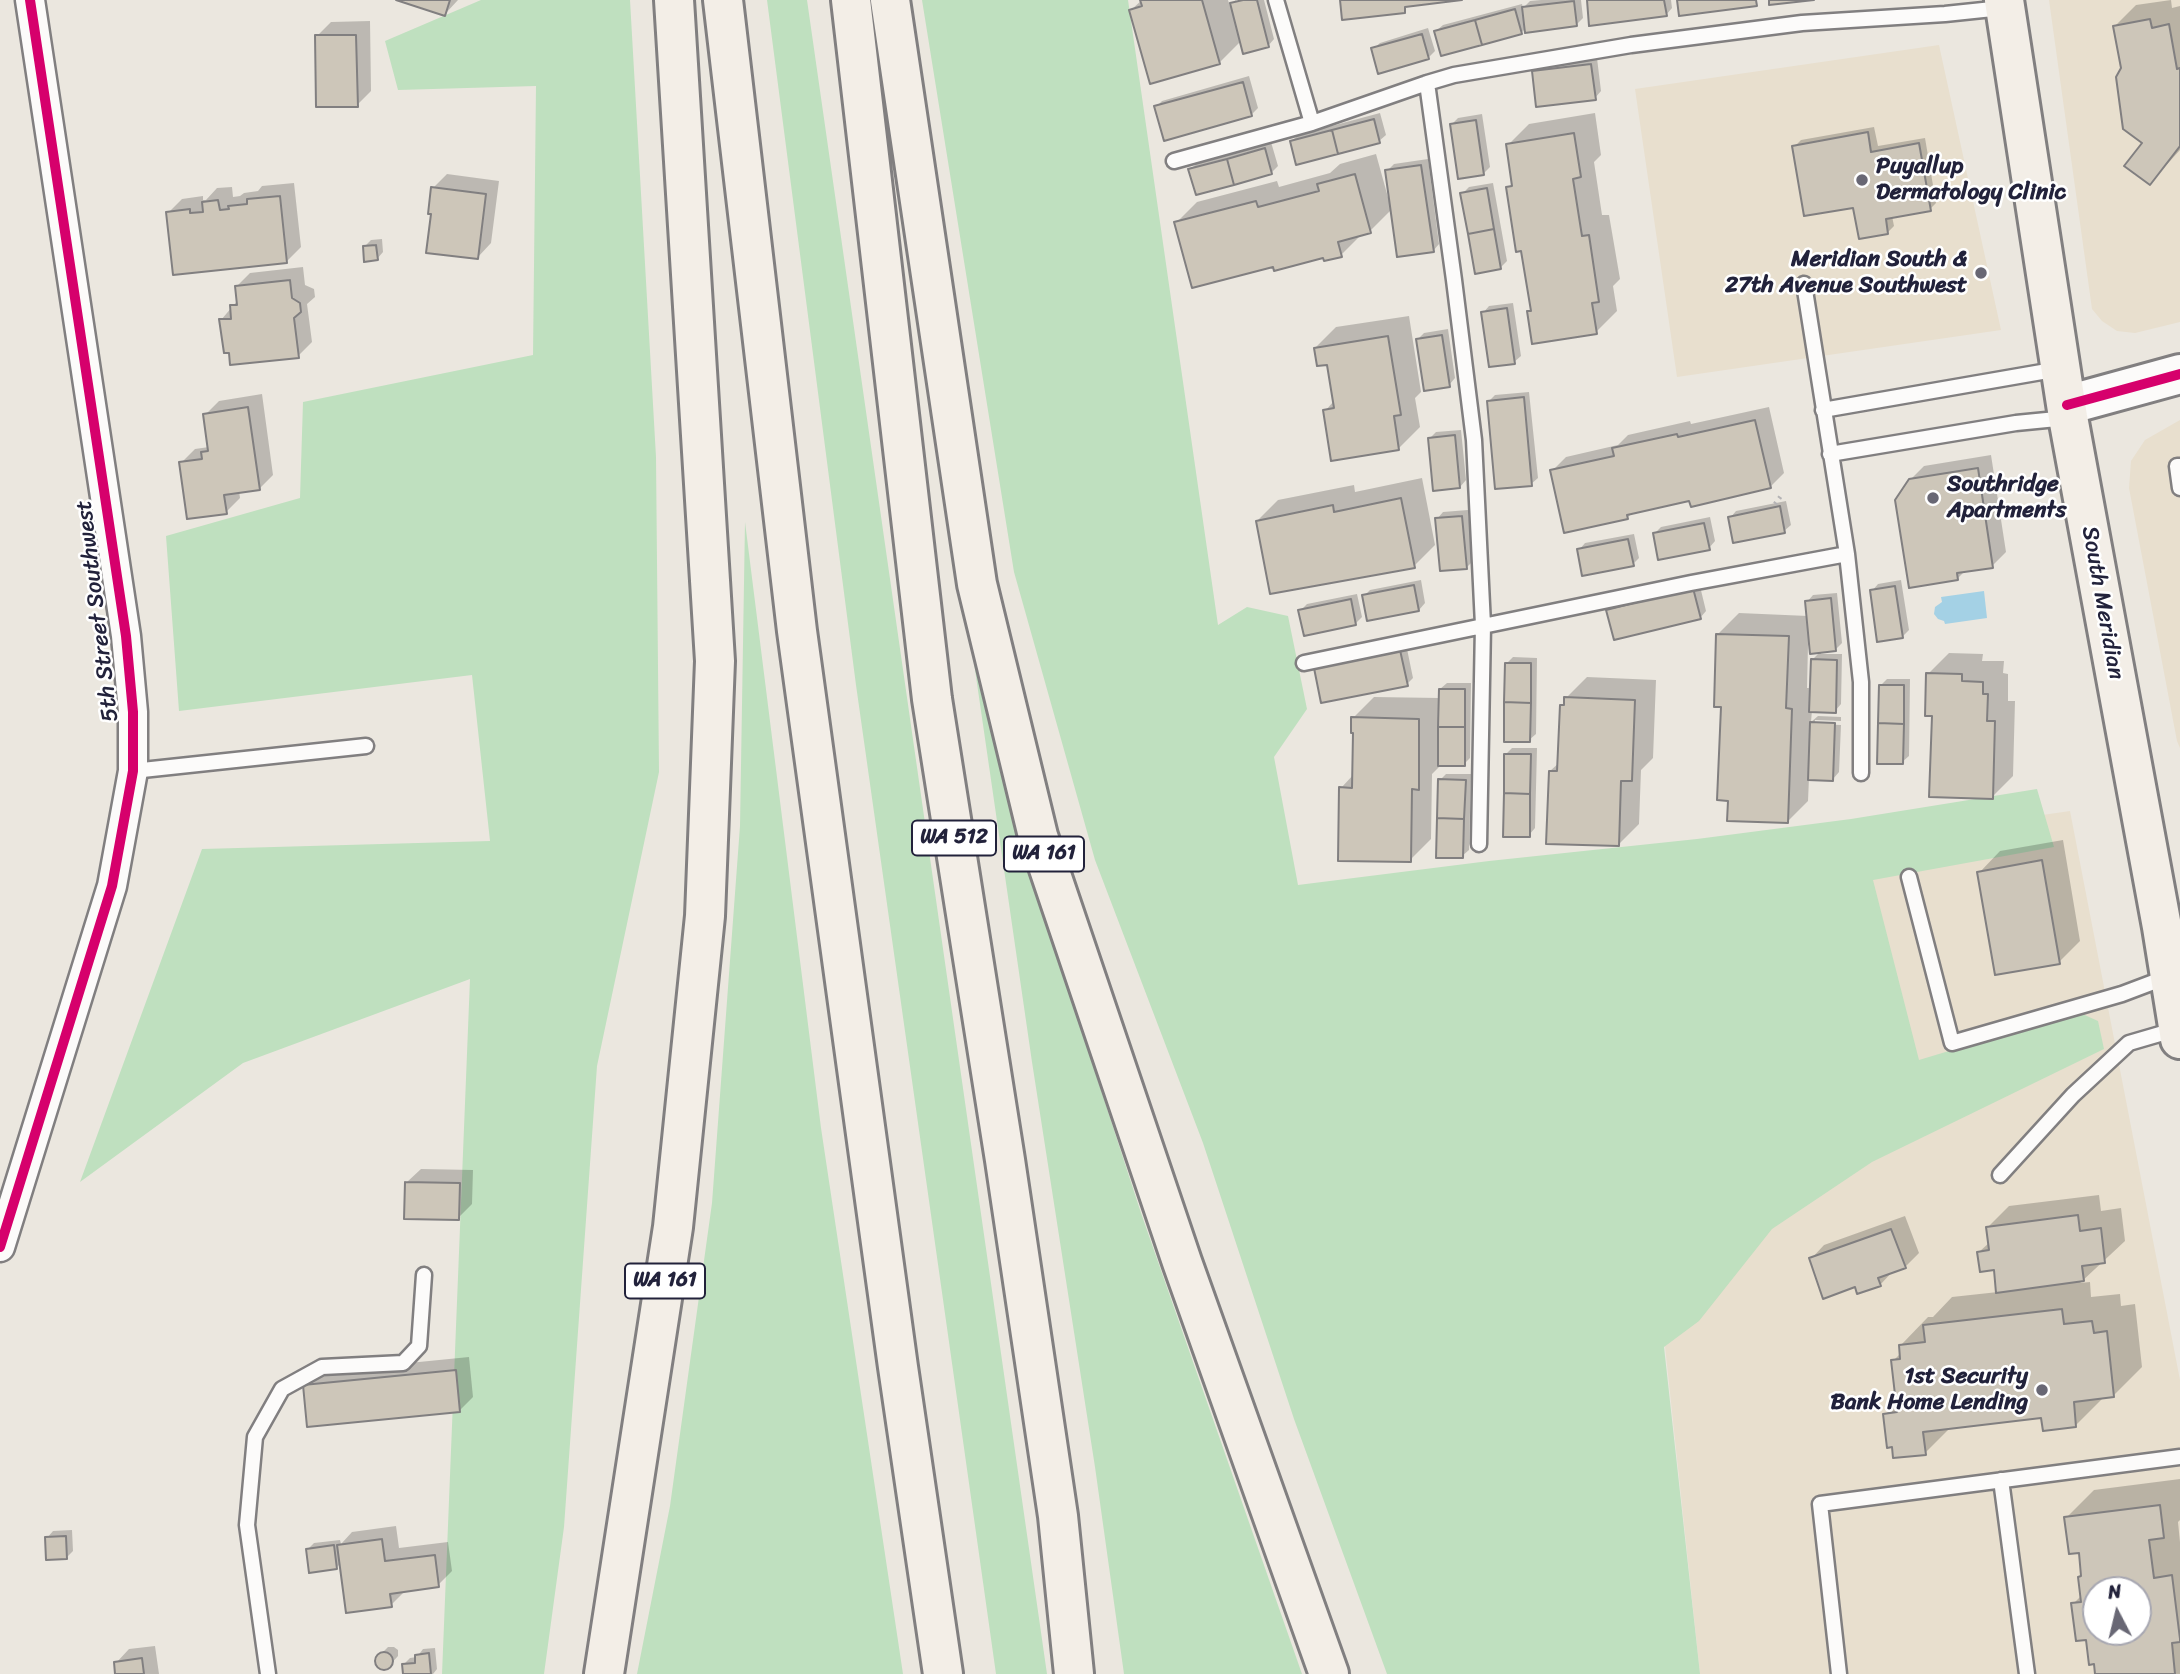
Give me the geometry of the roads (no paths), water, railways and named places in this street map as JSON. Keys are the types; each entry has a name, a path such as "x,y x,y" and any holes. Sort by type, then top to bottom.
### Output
{"main road":[{"name":"WA 161","path":"604,1674 673,1227 705,916 715,661 674,0"},
{"path":"723,0 797,631 943,1674"},
{"name":"WA 512","path":"851,0 932,699 1058,1516 1074,1674"},
{"name":"WA 161","path":"890,0 977,584 1038,836 1182,1262 1329,1674"},
{"name":"South Meridian","path":"2004,4 2065,397 2171,926 2170,976 2179,1034"}],"street":[{"name":"5th Street Southwest","path":"0,1247 112,886 133,771 133,712 126,636 30,0"},
{"path":"2065,397 2180,374"}],"lane":[{"path":"1276,0 1312,123"},
{"path":"1174,161 1312,123 1454,75 1631,45 1802,23 1945,14 2004,4"},
{"path":"1427,83 1474,440 1483,625 1479,844"},
{"path":"1804,284 1847,554 1861,682 1861,772"},
{"path":"1824,410 2065,397"},
{"path":"1830,454 2016,423 2065,397"},
{"path":"2180,466 2177,466 2180,488"},
{"path":"1304,663 1691,583 1847,554"},
{"path":"133,771 366,746"},
{"path":"1909,877 1952,1043 2122,994 2170,976"},
{"path":"2000,1175 2073,1095 2129,1043 2179,1034"},
{"path":"268,1674 247,1524 255,1437 282,1389 322,1367 402,1363 419,1346 424,1275"},
{"path":"1839,1674 1820,1504 2180,1457"},
{"path":"2001,1480 2026,1674"}],"water":[{"path":"1984,591 1987,618 1945,624 1934,614 1935,607 1942,602 1941,597"}],"place":[{"name":"Puyallup Dermatology Clinic","path":"1862,180"},
{"name":"Meridian South & 27th Avenue Southwest","path":"1981,273"},
{"name":"Southridge Apartments","path":"1933,498"},
{"name":"1st Security Bank Home Lending","path":"2042,1390"}]}
